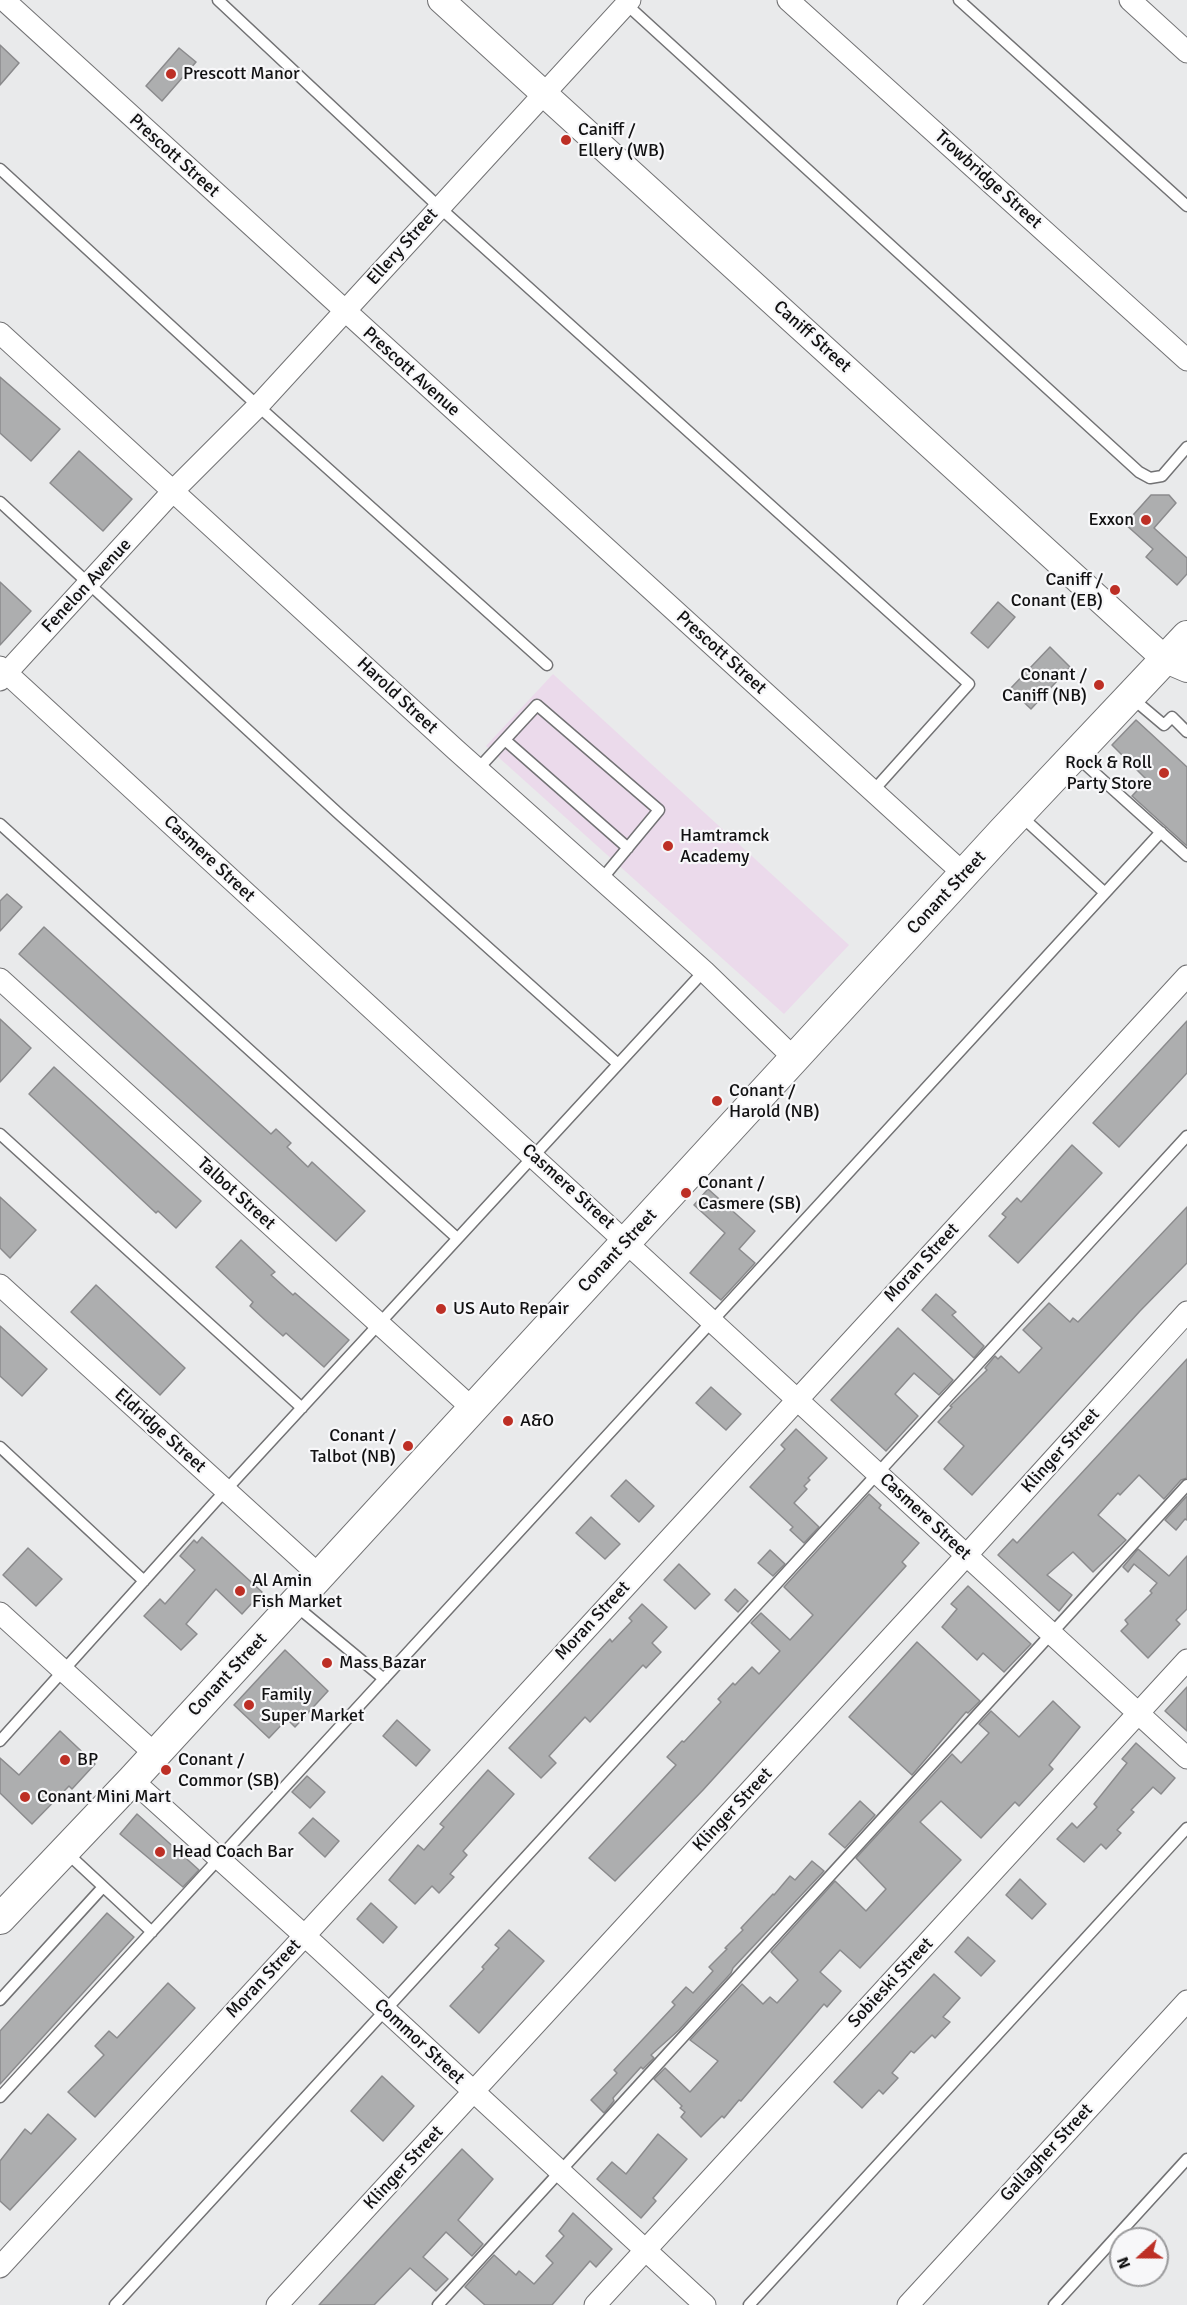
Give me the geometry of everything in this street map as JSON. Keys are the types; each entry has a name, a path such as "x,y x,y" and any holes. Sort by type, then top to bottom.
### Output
{"main road":[{"name":"Conant Street","path":"0,1918 132,1780 1020,814 1131,697 1176,664 1187,636"}],"street":[{"name":"Prescott Street","path":"4,0 344,311"},
{"name":"Caniff Street","path":"441,0 1176,664"},
{"name":"Trowbridge Street","path":"788,0 1187,360"},
{"path":"1130,0 1187,52"},
{"name":"Ellery Street","path":"173,491 258,406 628,2"},
{"name":"Prescott Avenue","path":"344,311 478,433"},
{"name":"Harold Street","path":"0,333 477,770 704,971 795,1059"},
{"name":"Prescott Street","path":"478,433 964,874"},
{"name":"Fenelon Avenue","path":"2,674 173,491"},
{"name":"Casmere Street","path":"2,674 627,1241 1187,1758"},
{"name":"Moran Street","path":"0,2267 1187,976"},
{"name":"Talbot Street","path":"0,979 473,1409"},
{"name":"Eldridge Street","path":"0,1285 320,1576"},
{"name":"Klinger Street","path":"277,2305 967,1555 1187,1312"},
{"path":"0,1612 155,1754"},
{"name":"Sobieski Street","path":"595,2305 1187,1660"},
{"name":"Commor Street","path":"132,1780 304,1935 705,2305"},
{"name":"Gallagher Street","path":"908,2305 1187,2001"}],"lane":[{"path":"218,0 440,207 969,684 873,791"},
{"path":"959,0 1187,206"},
{"path":"628,2 1139,472 1150,478 1162,476 1187,447"},
{"path":"0,169 258,406 547,665"},
{"path":"0,502 339,814 618,1064"},
{"path":"1131,697 1164,725 1172,717 1187,732"},
{"path":"477,770 537,705 659,810 602,880"},
{"path":"505,740 628,848"},
{"path":"1076,755 1187,856"},
{"path":"1020,814 1105,893"},
{"path":"0,824 457,1238"},
{"path":"0,2097 1161,832"},
{"path":"0,1741 457,1238 704,971"},
{"path":"0,1134 302,1408"},
{"path":"115,2305 1187,1136"},
{"path":"0,1447 144,1581"},
{"path":"438,2305 1187,1485"},
{"path":"294,1604 384,1679"},
{"path":"749,2305 1187,1828"},
{"path":"64,1851 152,1932"},
{"path":"0,2000 103,1887"},
{"path":"1054,2305 1187,2159"}],"shaded area":[{"name":"Hamtramck Academy","path":"553,674 849,945 784,1014 486,746"}],"building":[{"path":"0,45 19,63 0,85"},
{"name":"Prescott Manor","path":"179,48 196,62 162,101 146,86"},
{"path":"0,377 60,429 31,461 0,433"},
{"path":"79,451 132,499 103,531 50,483"},
{"path":"1151,495 1169,495 1176,503 1154,528 1187,558 1187,574 1177,585 1146,557 1153,549 1125,524"},
{"path":"0,582 31,611 0,645"},
{"path":"998,602 1015,617 988,648 971,633"},
{"path":"1050,647 1070,667 1031,709 1010,689"},
{"name":"Rock & Roll Party Store","path":"1136,720 1187,767 1187,846 1132,796 1147,780 1112,745"},
{"path":"7,894 22,907 0,931 0,901"},
{"path":"44,927 271,1134 276,1129 291,1143 287,1147 308,1167 312,1162 365,1211 336,1241 19,954"},
{"path":"0,1019 31,1048 0,1082"},
{"path":"1187,1021 1187,1073 1119,1147 1093,1123"},
{"path":"54,1067 201,1201 176,1228 158,1211 156,1213 29,1094"},
{"path":"1072,1145 1102,1173 1018,1263 989,1236 1006,1217 1002,1214 1017,1198 1021,1202"},
{"path":"708,1189 755,1231 739,1249 755,1263 721,1300 690,1273 725,1233 694,1205"},
{"path":"0,1197 36,1230 10,1258 0,1248"},
{"path":"1187,1207 1187,1263 1140,1311 972,1495 944,1469 964,1446 938,1422 952,1407 950,1406 987,1370 985,1368 995,1356 998,1359 1001,1356 1019,1373 1042,1348 1023,1330 1049,1303 1070,1322 1073,1318 1078,1322"},
{"path":"241,1240 275,1272 271,1275 349,1340 324,1367 286,1333 283,1336 265,1320 250,1306 253,1302 216,1267"},
{"path":"96,1285 185,1368 160,1395 71,1312"},
{"path":"936,1294 956,1312 952,1315 984,1346 974,1358 922,1310"},
{"path":"0,1326 47,1369 22,1396 0,1376"},
{"path":"898,1328 953,1380 939,1395 914,1373 895,1394 918,1416 886,1451 831,1400"},
{"path":"1187,1359 1187,1478 1181,1480 1164,1499 1139,1475 1120,1495 1118,1493 1098,1515 1126,1540 1093,1572 1073,1552 1047,1575 1072,1595 1059,1611 998,1555 1013,1539 1017,1543"},
{"path":"711,1387 741,1414 726,1430 696,1403"},
{"path":"796,1429 827,1458 808,1478 810,1480 804,1486 807,1489 794,1503 819,1527 804,1543 790,1530 793,1527 750,1487 785,1449 781,1445"},
{"path":"626,1480 654,1506 639,1522 611,1496"},
{"path":"869,1494 881,1505 879,1508 919,1543 902,1562 906,1566 703,1790 615,1881 589,1858 676,1765 667,1757 721,1702 718,1699 752,1667 759,1674 780,1651 751,1623 761,1613 790,1640 813,1615 784,1587"},
{"path":"1187,1496 1187,1520 1185,1519 1176,1530 1165,1520"},
{"path":"591,1517 620,1544 605,1559 576,1533"},
{"path":"202,1537 262,1592 242,1614 216,1589 186,1624 197,1634 181,1650 144,1616 160,1599 165,1604 195,1570 180,1556 194,1540 197,1543"},
{"path":"28,1548 62,1579 36,1606 3,1575"},
{"path":"1138,1549 1169,1576 1187,1556 1187,1609 1176,1620 1180,1624 1148,1658 1121,1631 1128,1624 1125,1620 1152,1593 1150,1591 1157,1583 1134,1564 1128,1572 1123,1567"},
{"path":"770,1550 785,1564 773,1576 758,1563"},
{"path":"679,1564 710,1594 695,1609 664,1580"},
{"path":"968,1586 1031,1644 1004,1672 983,1653 977,1660 942,1627 957,1609 951,1604"},
{"path":"735,1589 748,1601 738,1612 725,1600"},
{"path":"642,1604 667,1627 652,1643 661,1652 646,1668 643,1665 590,1722 585,1717 549,1756 556,1763 541,1778 509,1748 610,1639 612,1642 632,1621 629,1618"},
{"path":"917,1642 980,1701 968,1713 966,1712 912,1775 849,1717"},
{"path":"285,1650 328,1691 295,1727 287,1719 269,1738 234,1705"},
{"path":"1187,1687 1187,1731 1165,1711"},
{"path":"1053,1701 1080,1727 1049,1765 1053,1769 1019,1806 1015,1802 981,1838 941,1801 920,1822 961,1860 860,1968 840,1950 820,1972 841,1991 827,2007 824,2004 741,2101 739,2100 724,2118 722,2116 701,2137 681,2117 685,2112 680,2108 682,2106 654,2079 665,2068 690,2092 718,2061 690,2040 742,1984 763,2004 770,1997 777,2003 798,1980 771,1952 835,1881 866,1911 886,1889 856,1858 952,1754 961,1763 989,1733 979,1724 991,1711 1019,1737"},
{"path":"397,1720 430,1750 416,1766 383,1736"},
{"path":"60,1731 95,1764 72,1789 69,1786 32,1824 0,1793 0,1758 19,1775"},
{"path":"1136,1743 1175,1778 1161,1794 1153,1787 1131,1810 1134,1812 1117,1830 1121,1833 1106,1849 1101,1844 1084,1862 1057,1839 1072,1823 1077,1828 1097,1807 1094,1804 1127,1763 1122,1759"},
{"path":"488,1770 514,1794 463,1851 467,1855 450,1874 454,1877 439,1893 432,1886 415,1904 389,1880 418,1845 424,1850 444,1827 440,1824"},
{"path":"307,1776 325,1792 310,1808 292,1792"},
{"path":"860,1801 875,1815 845,1848 829,1834"},
{"name":"Head Coach Bar","path":"137,1814 199,1870 183,1887 120,1834"},
{"path":"313,1818 339,1841 325,1857 299,1833"},
{"path":"812,1861 824,1871 733,1968 679,2030 651,2055 654,2058 643,2069 641,2067 613,2098 614,2101 604,2113 591,2100 617,2073 614,2070 675,2005 672,2002 686,1987 693,1993 713,1971 709,1967 743,1930 741,1928 790,1876 795,1880"},
{"path":"1020,1879 1046,1904 1032,1919 1006,1895"},
{"path":"371,1903 397,1927 383,1943 357,1919"},
{"path":"107,1913 134,1937 0,2084 0,2031"},
{"path":"509,1930 544,1961 479,2033 450,2006 484,1969 482,1967 499,1948 495,1945"},
{"path":"968,1937 995,1961 981,1976 955,1952"},
{"path":"934,1974 960,1998 943,2017 950,2022 935,2038 932,2035 914,2053 911,2051 892,2073 898,2078 883,2094 879,2090 862,2108 834,2082"},
{"path":"168,1983 195,2008 95,2117 68,2092 104,2055 95,2046 109,2031 117,2038"},
{"path":"382,2076 414,2106 383,2141 351,2111"},
{"path":"48,2114 76,2139 10,2210 0,2201 0,2161 25,2129 31,2134"},
{"path":"658,2134 687,2159 653,2198 656,2201 641,2218 597,2179 612,2162 626,2174"},
{"path":"462,2149 493,2179 458,2220 483,2244 472,2256 446,2232 423,2257 448,2279 436,2291 410,2268 374,2305 319,2305"},
{"path":"573,2213 612,2249 596,2267 590,2261 552,2305 485,2305 465,2287 494,2255 516,2275 519,2271 534,2284 553,2263 546,2256 564,2236 559,2231"}],"place":[{"name":"Prescott Manor","path":"171,74"},
{"name":"Caniff / Ellery (WB)","path":"566,140"},
{"name":"Exxon","path":"1146,520"},
{"name":"Caniff / Conant (EB)","path":"1115,590"},
{"name":"Conant / Caniff (NB)","path":"1099,685"},
{"name":"Rock & Roll Party Store","path":"1164,773"},
{"name":"Hamtramck Academy","path":"668,846"},
{"name":"Conant / Harold (NB)","path":"717,1101"},
{"name":"Conant / Casmere (SB)","path":"686,1193"},
{"name":"US Auto Repair","path":"441,1309"},
{"name":"A&O","path":"508,1421"},
{"name":"Conant / Talbot (NB)","path":"408,1446"},
{"name":"Al Amin Fish Market","path":"240,1591"},
{"name":"Mass Bazar","path":"327,1663"},
{"name":"Family Super Market","path":"249,1705"},
{"name":"BP","path":"65,1760"},
{"name":"Conant / Commor (SB)","path":"166,1770"},
{"name":"Conant Mini Mart","path":"25,1797"},
{"name":"Head Coach Bar","path":"160,1852"}]}
